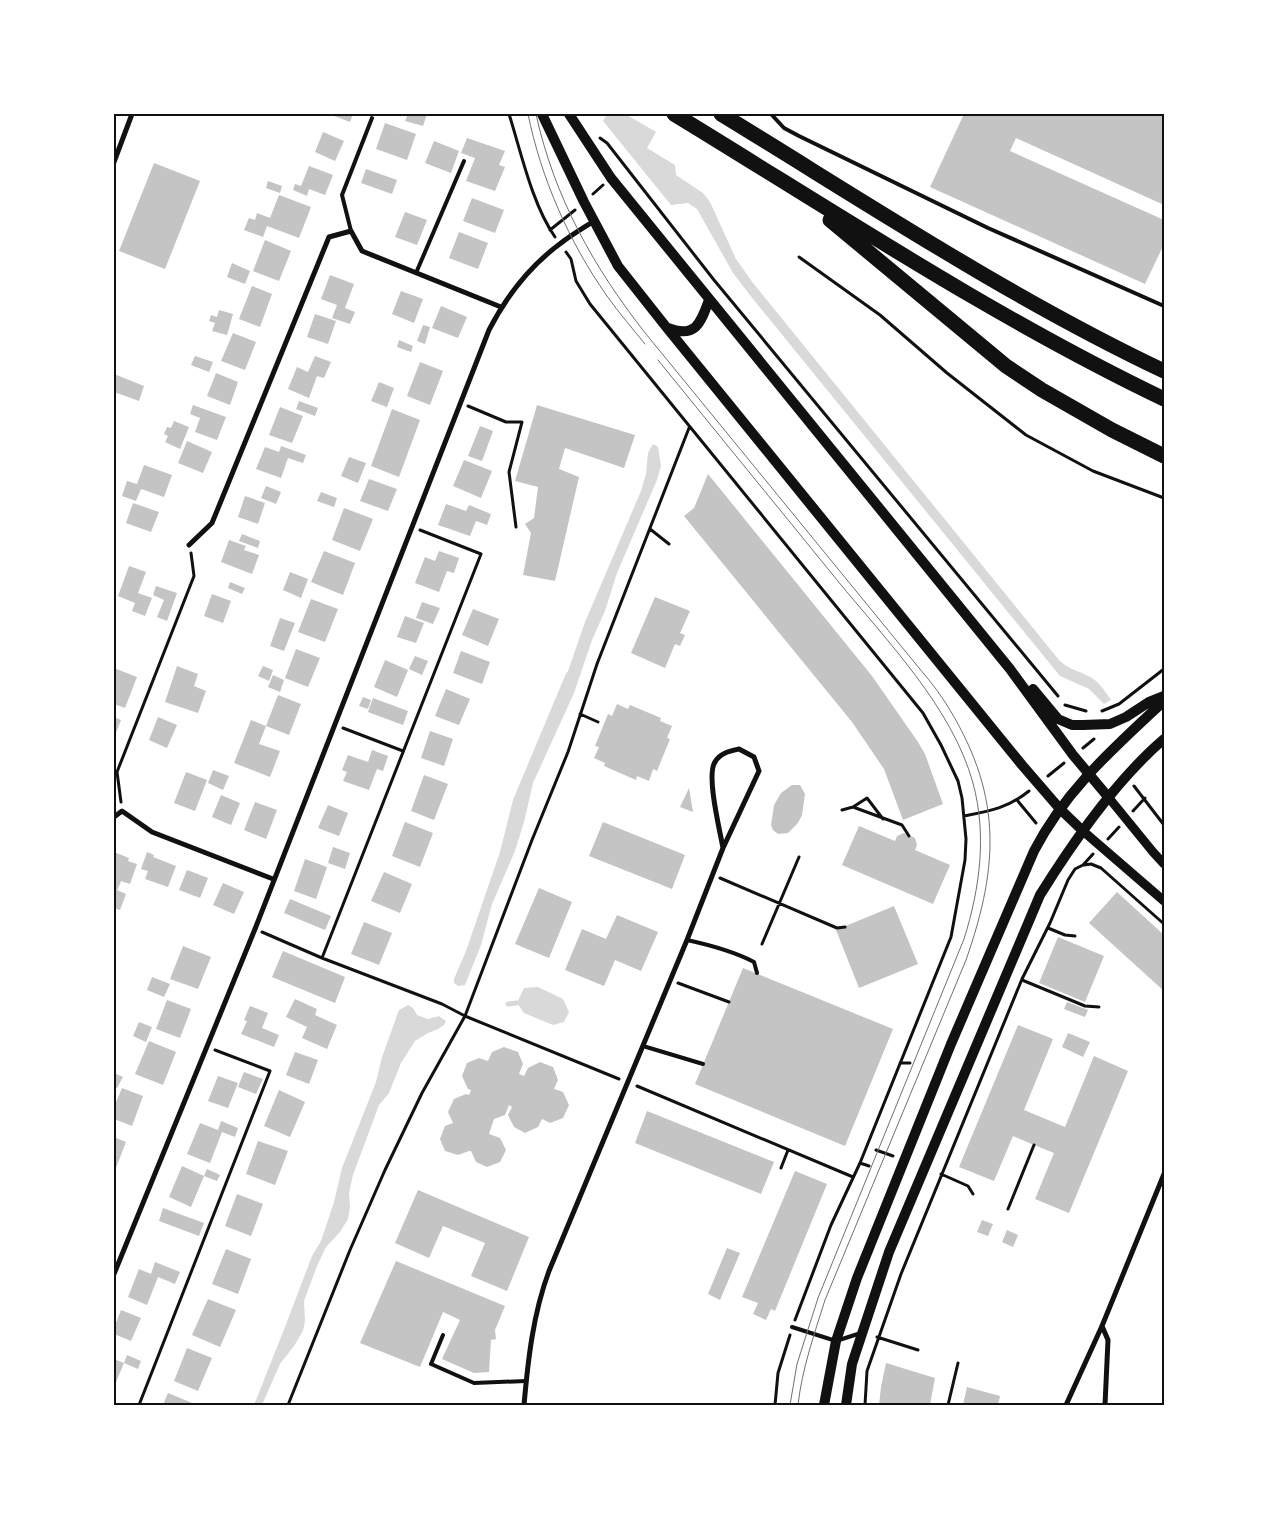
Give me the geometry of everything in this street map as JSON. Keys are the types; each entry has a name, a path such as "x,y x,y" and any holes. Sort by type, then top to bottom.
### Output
{"highway":[{"path":"674,114 892,249 1060,345 1164,399"},
{"path":"722,114 988,278 1080,329 1164,371"},
{"path":"787,184 1006,366 1042,390 1112,430 1164,456"}],"main road":[{"path":"542,114 584,202 618,266 1022,765 1060,809 1083,831"},
{"path":"569,114 611,178 1014,674 1109,798"},
{"path":"667,328 679,332 693,329 701,322 709,300"},
{"path":"1014,674 1029,684 1058,719 1072,725 1110,724 1126,717 1149,702 1164,696"},
{"path":"824,1405 836,1341 857,1278 951,1044 1034,851 1044,832 1088,773 1164,701"},
{"path":"846,1405 852,1364 889,1252 1040,895 1083,831 1109,798 1153,748 1164,739"}],"street":[{"path":"114,162 132,114"},
{"path":"114,1274 255,929 489,330 501,307 534,267 560,244 594,221"},
{"path":"189,545 212,523 329,237 351,231 362,251 501,307"},
{"path":"524,1405 539,1298 565,1228 643,1046 723,848 759,771 754,757 739,749 725,752 714,762 712,775 723,848"},
{"path":"1109,798 1152,852 1164,864"},
{"path":"114,816 122,812 152,832 273,879"},
{"path":"1083,831 1164,901"},
{"path":"1066,1405 1102,1326 1164,1174"},
{"path":"1102,1326 1108,1340 1105,1405"}],"lane":[{"path":"771,114 784,128 799,136 988,228 1164,306"},
{"path":"351,231 342,195 372,118"},
{"path":"114,143 121,143"},
{"path":"416,273 464,160"},
{"path":"687,940 718,947 754,962 757,973"},
{"path":"643,1046 703,1064"},
{"path":"792,1327 836,1341 862,1333"},
{"path":"443,1335 431,1364 474,1383 526,1380"}],"path":[{"path":"509,114 529,176 550,230"},
{"path":"625,167 714,280 1065,704 1092,712"},
{"path":"560,244 571,259 576,281 590,304 689,428 923,713 958,781 962,798 966,839 965,860 951,937 860,1163 821,1249 792,1327 778,1373 775,1405"},
{"path":"799,258 880,315 961,384 1026,435 1094,471 1164,498"},
{"path":"461,403 506,422 522,422 510,472 516,527"},
{"path":"288,1405 350,1250 385,1170 422,1093 465,1016 532,840 568,752 597,664 689,428"},
{"path":"322,958 480,554 413,526"},
{"path":"649,529 669,544"},
{"path":"122,812 117,772 194,576 189,545"},
{"path":"1097,712 1118,704 1164,669"},
{"path":"580,714 598,722"},
{"path":"334,725 403,751"},
{"path":"842,810 853,807 867,798 884,819"},
{"path":"864,1405 867,1371 901,1274 1022,980 1048,928 1068,880 1076,869 1083,865 1101,847 1145,798"},
{"path":"853,807 902,825 909,836"},
{"path":"762,944 799,856"},
{"path":"1083,865 1091,864 1101,868 1164,924"},
{"path":"713,874 837,928 845,927"},
{"path":"1048,928 1065,935 1075,936"},
{"path":"255,929 322,958 442,1004 465,1016 853,1177"},
{"path":"670,980 729,1002"},
{"path":"1022,980 1085,1006 1099,1007"},
{"path":"139,1405 270,1071 207,1047"},
{"path":"900,1063 910,1063"},
{"path":"1008,1208 1034,1144"},
{"path":"781,1168 788,1150"},
{"path":"860,1163 869,1166"},
{"path":"862,1333 918,1350"},
{"path":"948,1405 958,1363"}],"shaded area":[{"path":"607,114 666,114 647,148 675,165 676,175 703,193 710,202 736,259 753,283 1059,660 1095,680 1111,700 1104,704 1089,689 1060,676 753,299 733,273 697,209 688,203 671,205 603,121"},
{"path":"653,444 658,447 661,466 657,480 617,573 605,611 592,640 574,693 533,783 515,851 492,904 481,945 465,985 458,986 454,983 454,979 466,951 500,852 513,800 567,671 567,674 585,622 641,491 646,474 648,453"},
{"path":"538,987 563,999 569,1012 564,1022 553,1025 524,1013 517,1003 524,988"},
{"path":"408,1005 413,1008 417,1015 428,1019 439,1016 446,1021 438,1029 415,1041 401,1063 389,1093 379,1105 353,1175 349,1193 350,1207 348,1219 340,1232 326,1247 304,1301 305,1321 303,1331 280,1364 262,1405 254,1405 312,1256 321,1241 334,1202 342,1168 376,1082 382,1057 399,1010"}],"pier":[{"path":"625,114 669,114 658,133"}],"building":[{"path":"329,114 353,114 350,122"},
{"path":"408,114 427,114 423,126 405,121"},
{"path":"964,114 1164,114 1164,205 1016,138 1010,151 1164,220 1164,244 1145,284 930,187"},
{"path":"385,123 416,134 407,160 376,149"},
{"path":"323,132 344,141 335,161 315,152"},
{"path":"467,138 505,151 499,165 505,167 495,191 466,181 475,158 461,153"},
{"path":"434,141 459,151 451,173 425,163"},
{"path":"154,163 200,181 165,269 119,251"},
{"path":"309,166 333,175 325,195 309,189 307,196 293,190 295,184 301,186"},
{"path":"366,169 397,180 392,194 361,183"},
{"path":"268,181 282,186 280,193 266,188"},
{"path":"279,195 311,207 299,238 267,226 263,237 244,230 249,218 255,220 257,213 270,218"},
{"path":"472,198 504,210 495,233 463,221"},
{"path":"405,212 427,220 417,245 395,237"},
{"path":"459,232 488,243 478,269 449,258"},
{"path":"265,240 291,251 279,281 253,271"},
{"path":"232,263 250,271 245,284 227,277"},
{"path":"330,275 354,284 345,308 355,312 350,324 332,318 337,305 321,299"},
{"path":"252,286 272,294 260,327 239,319"},
{"path":"401,291 423,299 414,323 392,314"},
{"path":"441,306 467,317 458,338 432,328"},
{"path":"219,310 233,314 227,335 212,331 215,323 209,321 211,315 217,317"},
{"path":"315,314 336,321 328,344 307,337"},
{"path":"423,325 430,327 425,344 417,341"},
{"path":"233,333 256,342 245,370 221,361"},
{"path":"399,340 413,346 411,352 397,347"},
{"path":"195,356 213,362 209,372 191,365"},
{"path":"315,356 331,362 324,378 317,376 309,398 288,389 297,367 308,372"},
{"path":"420,362 443,371 430,405 407,396"},
{"path":"216,373 238,382 230,405 207,396"},
{"path":"114,374 144,386 139,401 114,392"},
{"path":"379,382 394,388 387,407 371,401"},
{"path":"299,401 318,408 315,416 296,409"},
{"path":"193,405 226,417 217,440 195,432 200,418 190,414"},
{"path":"537,405 635,435 624,468 565,448 559,469 579,477 555,581 523,575 531,533 525,524 534,518 538,487 515,481"},
{"path":"280,407 303,416 292,443 269,435"},
{"path":"392,409 420,420 399,477 371,466"},
{"path":"174,421 189,427 180,449 165,442 168,436 164,434 167,427 171,428"},
{"path":"480,426 493,431 482,461 468,456"},
{"path":"187,441 212,452 203,473 178,463"},
{"path":"281,446 306,455 303,463 288,458 281,478 256,469 265,447 279,452"},
{"path":"349,457 366,463 358,483 341,476"},
{"path":"464,460 492,471 481,498 453,486"},
{"path":"144,465 172,475 164,497 141,489 136,501 122,496 127,481 137,484"},
{"path":"708,474 872,676 925,754 943,804 903,820 884,769 852,722 684,516 694,508"},
{"path":"369,479 397,489 388,511 360,501"},
{"path":"266,486 281,492 276,504 261,498"},
{"path":"321,492 337,498 334,507 317,501"},
{"path":"245,496 265,503 258,524 238,517"},
{"path":"133,503 159,512 151,532 126,523"},
{"path":"446,504 466,511 469,505 491,514 487,525 476,521 470,536 438,525"},
{"path":"344,508 373,519 360,551 332,540"},
{"path":"242,534 260,541 258,548 239,541"},
{"path":"229,540 246,546 244,550 259,555 252,574 221,562"},
{"path":"324,551 355,563 343,595 311,582"},
{"path":"439,551 459,558 454,573 447,571 439,592 415,583 425,557 435,561"},
{"path":"129,566 146,572 138,593 152,598 145,616 132,611 135,603 118,596"},
{"path":"290,572 308,579 301,598 283,590"},
{"path":"230,582 245,588 242,594 228,588"},
{"path":"156,586 177,593 167,621 157,617 164,600 153,595"},
{"path":"212,594 231,601 223,623 204,616"},
{"path":"655,597 690,611 680,633 685,635 680,646 675,644 665,668 631,653"},
{"path":"311,599 338,609 325,642 298,632"},
{"path":"422,602 440,608 433,624 416,618"},
{"path":"473,609 499,619 488,646 462,635"},
{"path":"405,616 424,623 416,643 397,637"},
{"path":"280,618 295,623 284,651 270,646"},
{"path":"296,649 320,658 308,687 285,678"},
{"path":"461,651 490,662 482,684 453,673"},
{"path":"415,656 428,661 422,675 409,669"},
{"path":"385,660 408,670 397,697 374,687"},
{"path":"177,666 198,674 194,686 206,691 198,713 165,702"},
{"path":"263,666 273,670 269,681 258,676"},
{"path":"114,668 137,677 125,708 114,704"},
{"path":"273,675 284,680 280,692 268,687"},
{"path":"446,689 470,699 459,725 435,716"},
{"path":"278,695 301,704 289,735 266,726"},
{"path":"363,697 371,700 368,709 359,706"},
{"path":"373,698 408,711 403,725 368,712"},
{"path":"617,704 628,709 630,705 661,718 660,721 672,726 667,738 670,739 657,771 653,769 649,781 637,776 636,780 604,766 605,763 594,758 599,747 595,746 608,714 612,716"},
{"path":"114,717 121,720 114,738"},
{"path":"158,717 177,725 167,748 149,740"},
{"path":"251,720 266,726 259,744 280,751 270,777 234,763"},
{"path":"430,731 453,739 444,766 421,758"},
{"path":"372,750 388,756 383,771 377,769 369,790 343,781 347,772 342,770 348,755 368,762"},
{"path":"213,770 229,776 223,790 208,783"},
{"path":"186,772 207,780 195,811 174,803"},
{"path":"424,775 448,784 434,820 411,811"},
{"path":"792,785 800,785 805,794 802,815 798,823 788,833 778,834 771,825 774,805 781,793"},
{"path":"689,788 693,812 680,807"},
{"path":"221,795 240,803 231,825 212,817"},
{"path":"255,802 277,810 266,839 244,830"},
{"path":"328,805 348,813 339,836 318,828"},
{"path":"405,822 433,833 420,867 392,856"},
{"path":"603,822 685,855 672,889 589,856"},
{"path":"859,826 895,841 897,836 904,833 915,838 917,845 915,850 950,865 933,904 842,865"},
{"path":"333,847 350,853 345,869 328,863"},
{"path":"114,852 129,858 128,861 137,864 130,884 121,881 117,890 126,894 120,910 114,908"},
{"path":"147,852 154,855 153,857 176,866 168,887 145,879 148,871 141,869"},
{"path":"305,859 327,867 316,899 294,891"},
{"path":"187,870 208,878 200,898 179,890"},
{"path":"384,872 412,884 400,913 371,901"},
{"path":"223,883 244,892 234,914 213,905"},
{"path":"539,888 572,902 549,958 515,944"},
{"path":"1117,892 1164,935 1164,991 1089,923"},
{"path":"290,899 331,916 325,930 284,913"},
{"path":"894,906 918,964 859,988 836,930"},
{"path":"617,915 658,932 641,971 615,960 604,986 565,970 582,929 606,939"},
{"path":"364,922 392,933 379,965 351,954"},
{"path":"1058,937 1104,956 1085,1002 1039,983"},
{"path":"183,946 211,957 198,989 170,979"},
{"path":"283,951 345,977 335,1003 272,977"},
{"path":"743,968 893,1029 845,1146 695,1084"},
{"path":"152,977 170,984 164,997 147,990"},
{"path":"295,999 317,1009 315,1015 337,1025 327,1049 302,1038 307,1027 286,1017"},
{"path":"167,1000 191,1009 180,1038 156,1029"},
{"path":"1067,1002 1088,1010 1085,1017 1064,1009"},
{"path":"250,1006 268,1013 262,1028 279,1035 274,1047 241,1034 247,1021 244,1020"},
{"path":"139,1022 152,1027 146,1042 133,1036"},
{"path":"1018,1025 1053,1039 1024,1110 1065,1127 1094,1056 1128,1071 1069,1213 1035,1199 1054,1153 1013,1136 994,1181 959,1167"},
{"path":"1068,1033 1090,1042 1083,1057 1062,1047"},
{"path":"149,1041 176,1052 163,1085 135,1074"},
{"path":"504,1047 518,1052 523,1064 519,1074 524,1076 528,1068 540,1062 553,1067 558,1080 554,1089 563,1092 569,1105 563,1118 550,1123 542,1119 538,1127 525,1133 514,1127 508,1115 512,1107 509,1105 505,1115 494,1119 489,1134 500,1138 506,1150 500,1162 487,1167 476,1162 471,1151 458,1155 445,1151 440,1139 445,1126 453,1123 448,1112 454,1099 466,1094 469,1095 471,1090 468,1089 462,1076 467,1063 479,1058 488,1061 492,1052"},
{"path":"295,1052 318,1060 309,1084 286,1075"},
{"path":"244,1072 263,1079 256,1094 238,1087"},
{"path":"114,1073 123,1077 117,1088 114,1087"},
{"path":"218,1076 238,1083 228,1108 208,1101"},
{"path":"122,1088 143,1096 132,1126 114,1119 114,1107"},
{"path":"279,1090 305,1102 290,1137 264,1126"},
{"path":"647,1111 774,1162 761,1194 635,1143"},
{"path":"221,1121 238,1128 235,1137 222,1132 210,1163 187,1154 200,1123 218,1130"},
{"path":"114,1137 126,1142 114,1173"},
{"path":"258,1141 288,1151 275,1185 246,1174"},
{"path":"182,1166 204,1176 191,1207 169,1197"},
{"path":"207,1169 220,1175 217,1181 204,1176"},
{"path":"795,1171 827,1184 775,1311 771,1309 766,1320 753,1314 758,1303 742,1297"},
{"path":"418,1190 529,1237 507,1291 471,1276 485,1243 443,1226 429,1258 395,1243"},
{"path":"237,1194 263,1204 251,1236 225,1226"},
{"path":"163,1208 204,1223 199,1236 159,1221"},
{"path":"982,1220 993,1224 988,1236 977,1232"},
{"path":"1007,1230 1018,1235 1013,1247 1002,1242"},
{"path":"727,1248 740,1253 720,1300 708,1294"},
{"path":"226,1249 251,1259 238,1294 212,1284"},
{"path":"396,1261 505,1306 495,1330 496,1339 491,1340 489,1372 474,1373 442,1359 460,1320 443,1312 420,1367 360,1343"},
{"path":"155,1262 180,1272 175,1284 158,1277 147,1305 128,1297 139,1269 151,1274"},
{"path":"208,1299 236,1310 220,1347 192,1335"},
{"path":"121,1310 141,1318 131,1341 114,1334 114,1328"},
{"path":"187,1348 212,1358 198,1391 174,1381"},
{"path":"127,1355 141,1361 138,1369 124,1363"},
{"path":"114,1359 124,1363 114,1387"},
{"path":"886,1363 935,1378 930,1405 879,1405"},
{"path":"967,1387 1000,1396 998,1405 963,1405"},
{"path":"168,1393 197,1405 163,1405"}],"waterway":[{"path":"508,1004 517,1003"}],"tram line":[{"path":"528,114 540,162 558,209 580,254 607,296 645,344"},
{"path":"536,114 553,174 565,203 578,230 609,283 646,334 937,690 964,735 977,767 986,798 990,828 989,859 985,891 977,925 966,960 825,1300 805,1365 798,1405"},
{"path":"658,360 896,651 934,701 963,755 973,783 980,822 981,842 978,881 964,939 818,1298 797,1364 790,1405"}]}
